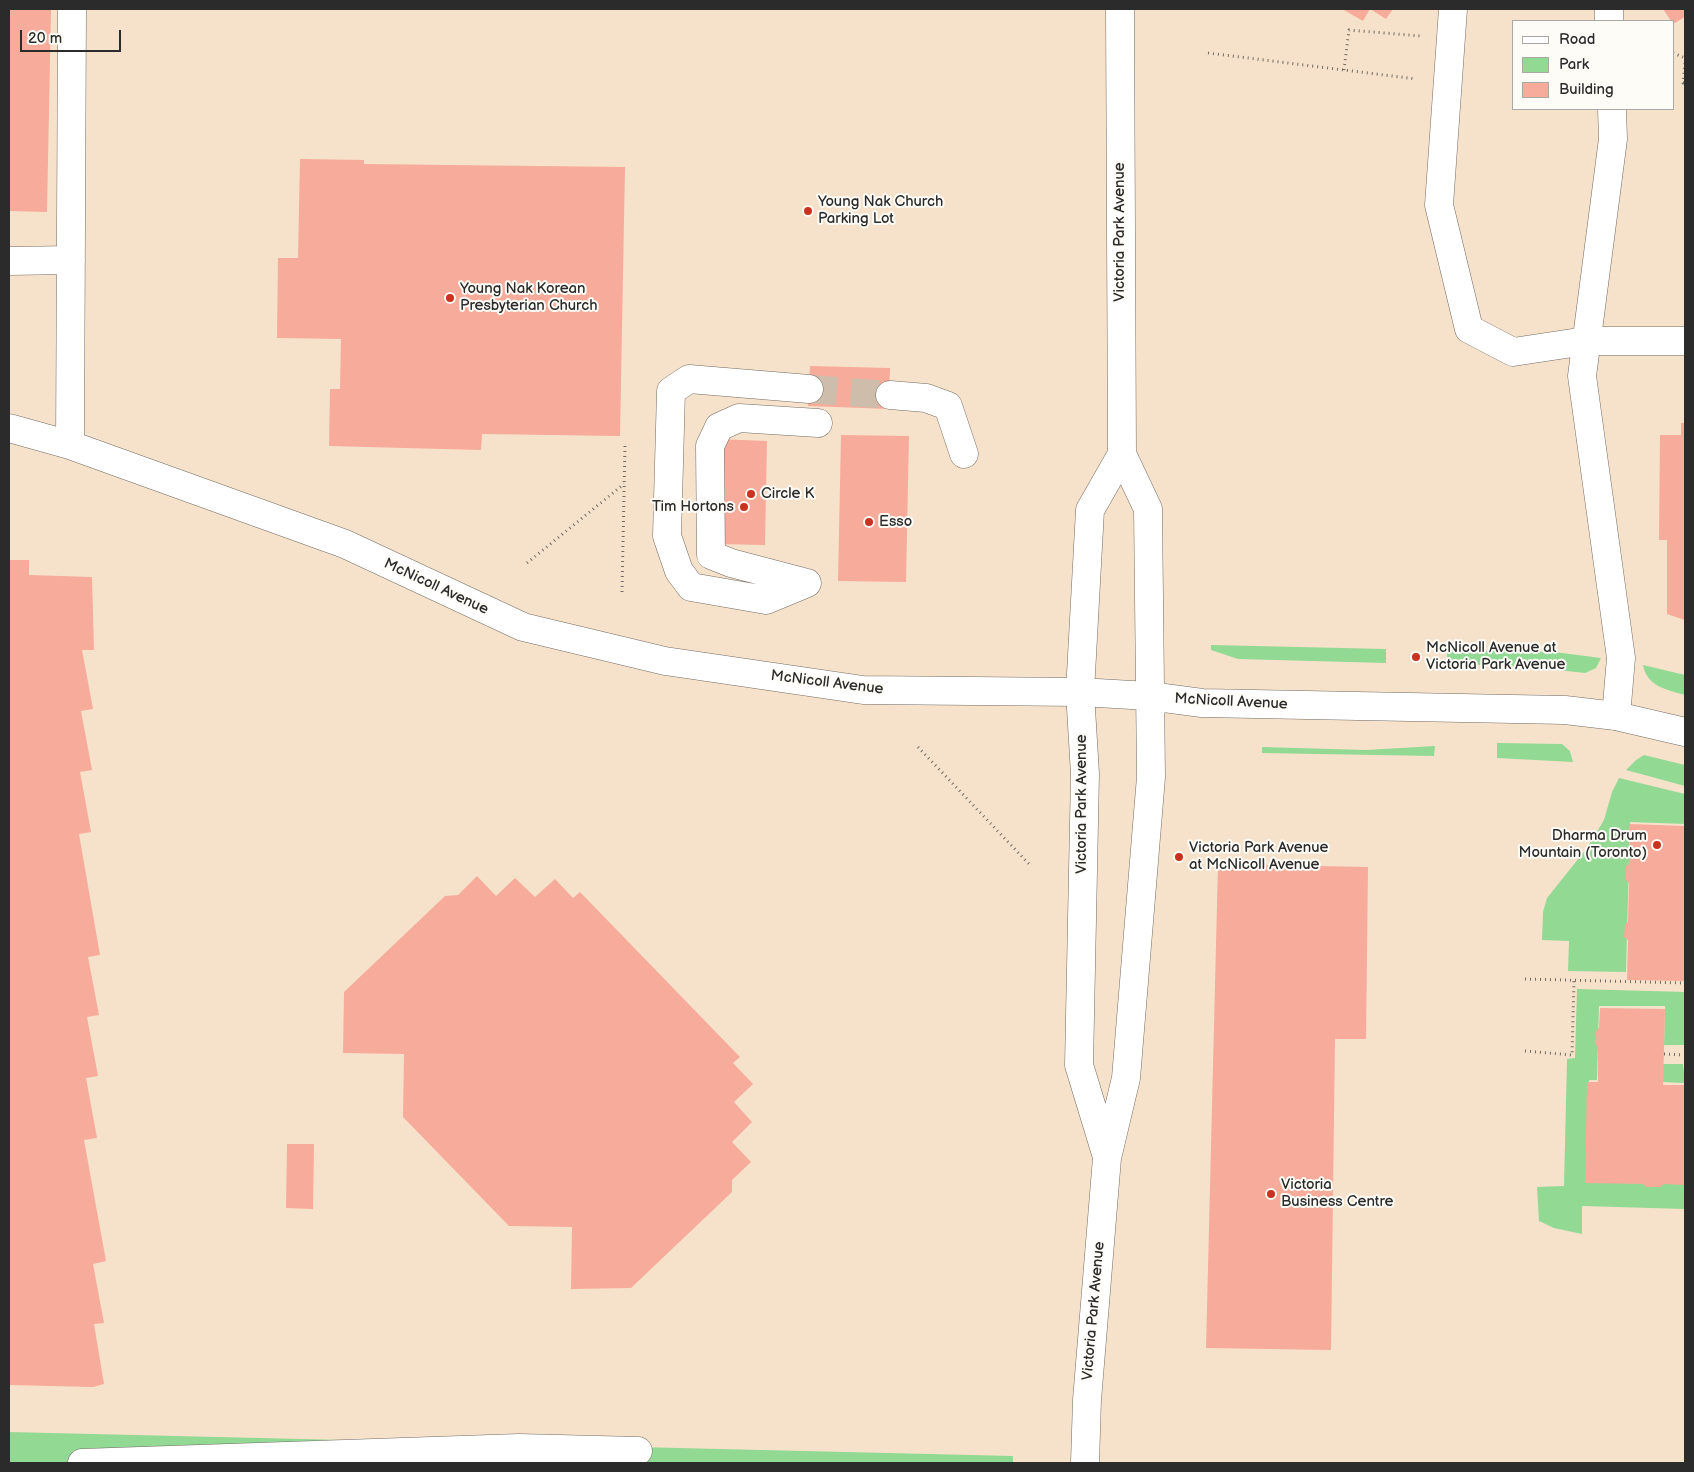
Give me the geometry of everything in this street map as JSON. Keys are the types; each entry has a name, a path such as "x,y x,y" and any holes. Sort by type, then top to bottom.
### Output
{"main road":[{"path":"70,445 72,9"},
{"name":"Victoria Park Avenue","path":"1085,1463 1087,1400 1107,1158 1126,1078 1150,777 1148,509 1122,454 1120,9"},
{"path":"1453,9 1439,205 1469,329 1513,352 1586,341 1685,341"},
{"path":"1612,110 1613,139 1582,376 1621,658 1616,716"},
{"path":"9,261 71,260"},
{"path":"809,389 689,378 671,391 668,536 679,572 691,587 766,600 807,583 731,563 711,555 710,446 719,427 739,418 818,423"},
{"path":"890,395 926,398 948,406 964,454"},
{"name":"McNicoll Avenue","path":"9,428 70,445 345,544 522,627 665,661 863,690 1080,692 1149,696 1202,703 1565,710 1616,716 1685,732"},
{"name":"Victoria Park Avenue","path":"1107,1158 1079,1065 1085,774 1080,692 1090,510 1122,454"},
{"path":"82,1463 519,1448 638,1451"}],"path":[{"path":"1344,70 1349,30 1426,37"},
{"path":"1208,53 1448,84"},
{"path":"1685,63 1682,83 1685,83"},
{"path":"622,592 625,446"},
{"path":"527,563 624,484"},
{"path":"918,747 1029,864"},
{"path":"1525,979 1685,984"},
{"path":"1525,1051 1572,1055 1574,980"},
{"path":"1664,1054 1685,1055"}],"green space":[{"path":"1211,645 1386,649 1386,663 1238,659 1211,650"},
{"path":"1447,650 1554,652 1601,658 1596,668 1585,673 1522,666 1447,664"},
{"path":"1643,665 1685,675 1685,695 1665,689 1654,683 1645,672"},
{"path":"1497,743 1562,744 1570,751 1573,762 1497,758"},
{"path":"1435,746 1434,756 1262,753 1262,747 1366,750"},
{"path":"1644,755 1685,765 1685,786 1626,770"},
{"path":"1619,778 1685,794 1685,824 1630,822 1626,972 1568,971 1569,941 1542,940 1543,912 1547,898 1587,848 1604,820 1612,792"},
{"path":"1577,989 1685,992 1684,1045 1664,1045 1665,1006 1599,1006 1597,1080 1589,1080 1587,1179 1684,1181 1685,1160 1685,1209 1582,1206 1582,1234 1554,1228 1539,1221 1537,1187 1564,1186 1567,1059 1575,1058"},
{"path":"1663,1064 1683,1064 1685,1083 1663,1082"},
{"path":"9,1432 1013,1456 1013,1463 9,1463"}],"building":[{"path":"9,9 51,9 47,212 9,211"},
{"path":"1342,9 1370,9 1363,21"},
{"path":"1370,9 1393,9 1386,19"},
{"path":"1663,9 1685,9 1685,17 1674,23 1674,20 1670,20"},
{"name":"Young Nak Korean Presbyterian Church","path":"300,159 364,160 364,164 625,167 620,436 482,434 481,450 329,446 330,389 340,389 341,339 277,338 278,258 298,258"},
{"path":"810,366 890,368 889,409 808,406"},
{"path":"1681,423 1685,423 1685,620 1667,614 1667,540 1659,540 1660,435 1681,435"},
{"path":"841,435 909,436 906,582 838,581"},
{"path":"717,439 767,441 765,545 714,544"},
{"path":"9,560 29,560 29,575 92,577 94,650 82,650 93,709 81,711 92,770 80,772 91,832 79,834 100,955 88,957 99,1015 87,1017 98,1076 86,1078 97,1138 84,1140 106,1261 93,1264 104,1323 94,1324 104,1384 93,1387 9,1385"},
{"path":"1630,824 1685,826 1685,981 1627,980 1628,940 1624,937 1625,924 1628,922 1629,883 1625,879 1626,866 1629,864"},
{"name":"Victoria Business Centre","path":"1218,864 1368,867 1366,1039 1335,1039 1331,1350 1206,1348"},
{"path":"477,876 496,896 515,878 535,897 555,879 573,898 580,892 740,1057 733,1063 753,1084 734,1102 752,1122 732,1142 751,1162 732,1180 732,1192 631,1288 571,1289 572,1227 509,1226 403,1117 404,1054 343,1053 344,992 445,896 458,895"},
{"path":"1600,1008 1665,1009 1663,1085 1685,1085 1685,1185 1664,1184 1660,1187 1646,1187 1643,1184 1585,1183 1587,1082 1598,1082 1598,1048 1595,1043 1596,1031 1599,1028"},
{"path":"287,1144 314,1144 313,1209 286,1208"}],"tunnel":[{"path":"809,389 890,395"}],"place":[{"name":"Young Nak Church Parking Lot","path":"808,211"},
{"name":"Young Nak Korean Presbyterian Church","path":"450,298"},
{"name":"Circle K","path":"751,494"},
{"name":"Tim Hortons","path":"744,507"},
{"name":"Esso","path":"869,522"},
{"name":"McNicoll Avenue at Victoria Park Avenue","path":"1416,657"},
{"name":"Dharma Drum Mountain (Toronto)","path":"1657,845"},
{"name":"Victoria Park Avenue at McNicoll Avenue","path":"1179,857"},
{"name":"Victoria Business Centre","path":"1271,1194"}]}
